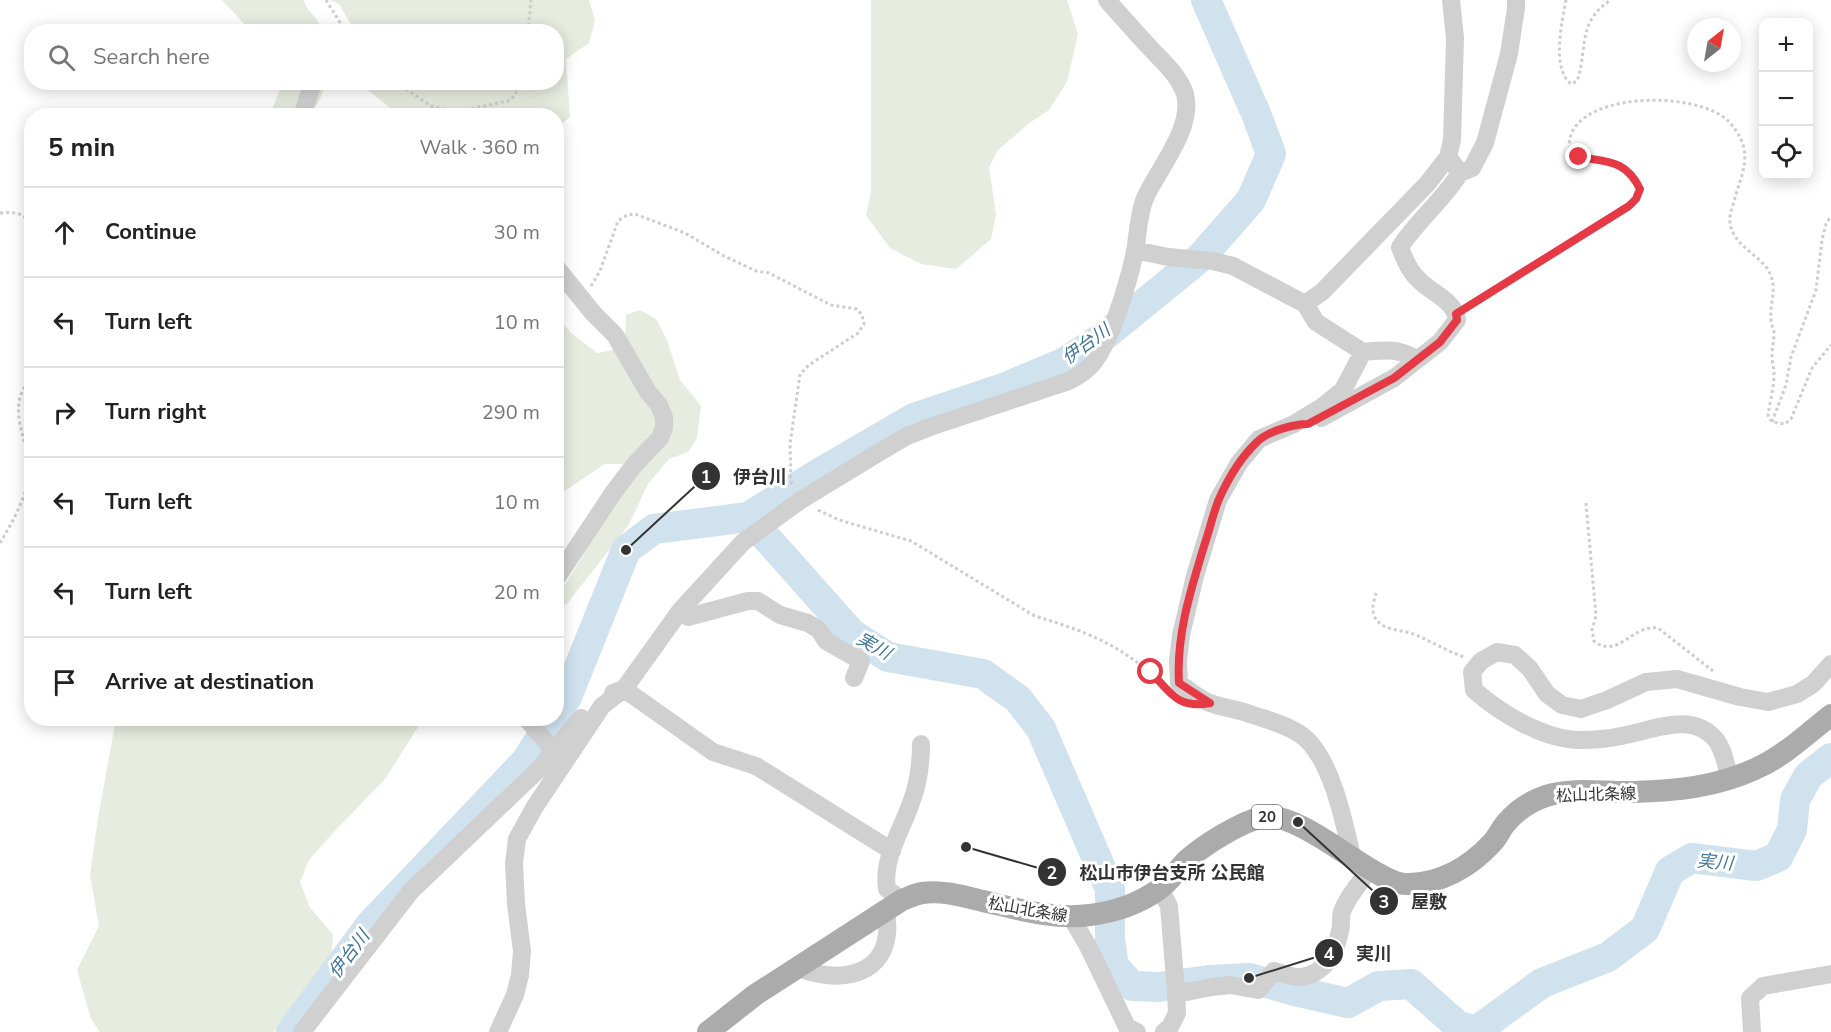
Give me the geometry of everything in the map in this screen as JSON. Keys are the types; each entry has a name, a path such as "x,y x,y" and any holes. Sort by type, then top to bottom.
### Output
{"main road":[{"name":"松山北条線","path":"708,1032 755,996 894,906 920,893 941,892 1047,915 1071,917 1093,915 1128,907 1160,889 1187,860 1210,842 1264,816 1287,820 1309,830 1361,865 1402,884 1425,884 1449,876 1473,860 1493,842 1507,822 1525,806 1547,796 1570,792 1665,791 1699,787 1730,779 1756,769 1774,758 1831,715"}],"street":[{"path":"498,1032 515,995 520,975 522,951 514,863 518,839 534,808 602,706 624,689 680,611 743,542 801,500 907,436 1044,391 1082,375 1104,346 1120,306 1135,250 1139,219 1145,199 1185,120 1185,95 1176,75 1107,0"},
{"path":"1305,304 1322,292 1427,184 1448,157 1452,140 1455,38 1451,0"},
{"path":"1294,424 1308,424 1394,378 1440,342 1457,320 1452,307 1418,280 1404,261 1400,247 1452,186 1460,173 1472,168 1485,143 1509,54 1516,0"},
{"path":"305,108 310,90"},
{"path":"1448,157 1460,173"},
{"path":"1135,250 1233,266 1305,304 1316,322 1363,352 1393,349 1403,351 1417,359"},
{"path":"564,277 615,335 648,392 659,405 664,417 664,428 660,438 635,464 613,493 564,567"},
{"path":"1176,987 1230,985 1258,990 1274,971 1300,977 1317,972 1327,965 1338,941 1341,915 1361,865 1326,768 1310,743 1289,728 1234,708 1210,703 1179,683 1178,661 1181,635 1195,576 1218,500 1239,463 1259,440 1294,424 1322,407 1343,390 1363,352"},
{"path":"680,611 688,616 748,601 758,602 780,615 808,623 819,630 826,641 861,661 854,678"},
{"path":"1730,779 1717,741 1705,729 1689,724 1668,724 1621,736 1579,740 1554,737 1492,706 1474,690 1472,672 1481,661 1497,652 1515,656 1530,669 1547,694 1562,705 1581,709 1608,700 1646,682 1677,679 1740,697 1768,702 1797,694 1813,684 1831,664"},
{"path":"302,1032 411,891 539,769 550,747 597,699 624,689"},
{"path":"624,689 713,752 756,766 892,851"},
{"path":"532,726 550,747"},
{"path":"799,968 814,975 858,974 872,966 881,953 894,906 887,889 885,876 892,851 913,798 921,766 921,744"},
{"path":"1160,889 1169,906 1177,1013 1170,1027 1164,1032"},
{"path":"1071,917 1131,1030"},
{"path":"1752,1032 1750,998 1763,986 1831,974"}],"path":[{"path":"326,0 341,24"},
{"path":"529,24 531,0"},
{"path":"1566,0 1560,61 1564,78 1571,84 1577,81 1579,75 1586,31 1594,16 1611,0"},
{"path":"408,90 431,106 440,108"},
{"path":"475,108 511,100 518,90"},
{"path":"1456,314 1629,206 1636,199 1640,189 1635,178 1626,170 1614,162 1579,157 1570,152 1568,141 1574,127 1591,113 1632,101 1666,99 1705,107 1730,122 1741,140 1746,159 1744,173 1729,219 1732,234 1766,268 1774,284 1771,320 1774,331 1772,358 1774,375 1768,415 1772,422"},
{"path":"0,213 14,212 24,216"},
{"path":"582,300 600,271 618,221 627,214 635,214 685,233 724,256 756,271 769,273 831,305 856,309 862,315 864,324 858,333 809,365 800,374 790,444 791,481"},
{"path":"1772,422 1786,385 1791,357 1816,290 1822,240 1826,224 1831,216"},
{"path":"1772,422 1785,424 1791,419 1812,368 1831,345"},
{"path":"24,390 20,399 20,417 24,438"},
{"path":"0,543 18,511 24,492"},
{"path":"801,500 840,520 911,541 1032,615 1063,624 1118,649 1136,660 1164,686"},
{"path":"1586,503 1596,616 1592,630 1594,640 1601,646 1612,647 1641,629 1658,628 1737,689 1740,697"},
{"path":"1376,593 1373,612 1379,622 1390,629 1414,634 1464,657 1476,667"}],"shaded area":[{"path":"222,0 304,0 320,24 244,24"},
{"path":"329,0 589,0 595,21 589,43 566,59 570,117 564,122 564,108 390,108 368,90 564,90 564,24 351,24 339,4"},
{"path":"871,0 1067,0 1078,34 1067,82 1049,110 1028,124 998,150 989,167 996,215 991,239 956,269 921,264 890,248 866,215 871,193"},
{"path":"280,90 323,90 318,104 313,108 272,108"},
{"path":"640,310 656,319 667,340 680,380 701,406 697,438 688,452 669,459 648,484 628,526 566,605 564,604 564,587 633,473 627,464 605,464 564,491 564,324 570,332 597,353 619,347 624,338 626,315"},
{"path":"115,726 419,726 385,779 309,860 300,882 310,908 333,934 331,960 274,1032 100,1032 91,1019 77,970 99,926 90,875"}],"waterway":[{"name":"伊台川","path":"564,701 626,550 654,529 748,517 914,418 1006,387 1065,362 1103,337 1201,257 1251,200 1271,154 1257,116 1206,0"},
{"name":"実川","path":"748,517 852,634 888,657 983,674 1018,699 1041,729 1110,889 1110,940 1114,966 1132,986 1159,987 1209,980 1249,978 1348,1003 1379,986 1411,984 1457,1025 1476,1031 1542,983 1608,957 1645,929 1670,871 1692,858 1756,866 1778,857 1792,830 1795,800 1808,776 1831,758"},
{"name":"伊台川","path":"291,1032 371,924 527,760 548,726"}],"place":[{"name":"伊台川","path":"626,550"},
{"name":"屋敷","path":"1298,822"},
{"name":"松山市伊台支所 公民館","path":"966,847"},
{"name":"実川","path":"1249,978"}],"route":[{"path":"1151,672 1170,693 1181,701 1194,706 1210,703 1179,683 1178,661 1181,635 1195,576 1218,500 1239,463 1259,440 1294,424 1308,424 1394,378 1440,342 1457,320 1456,314 1629,206 1636,199 1640,189 1635,178 1626,170 1614,162 1579,157"}]}
